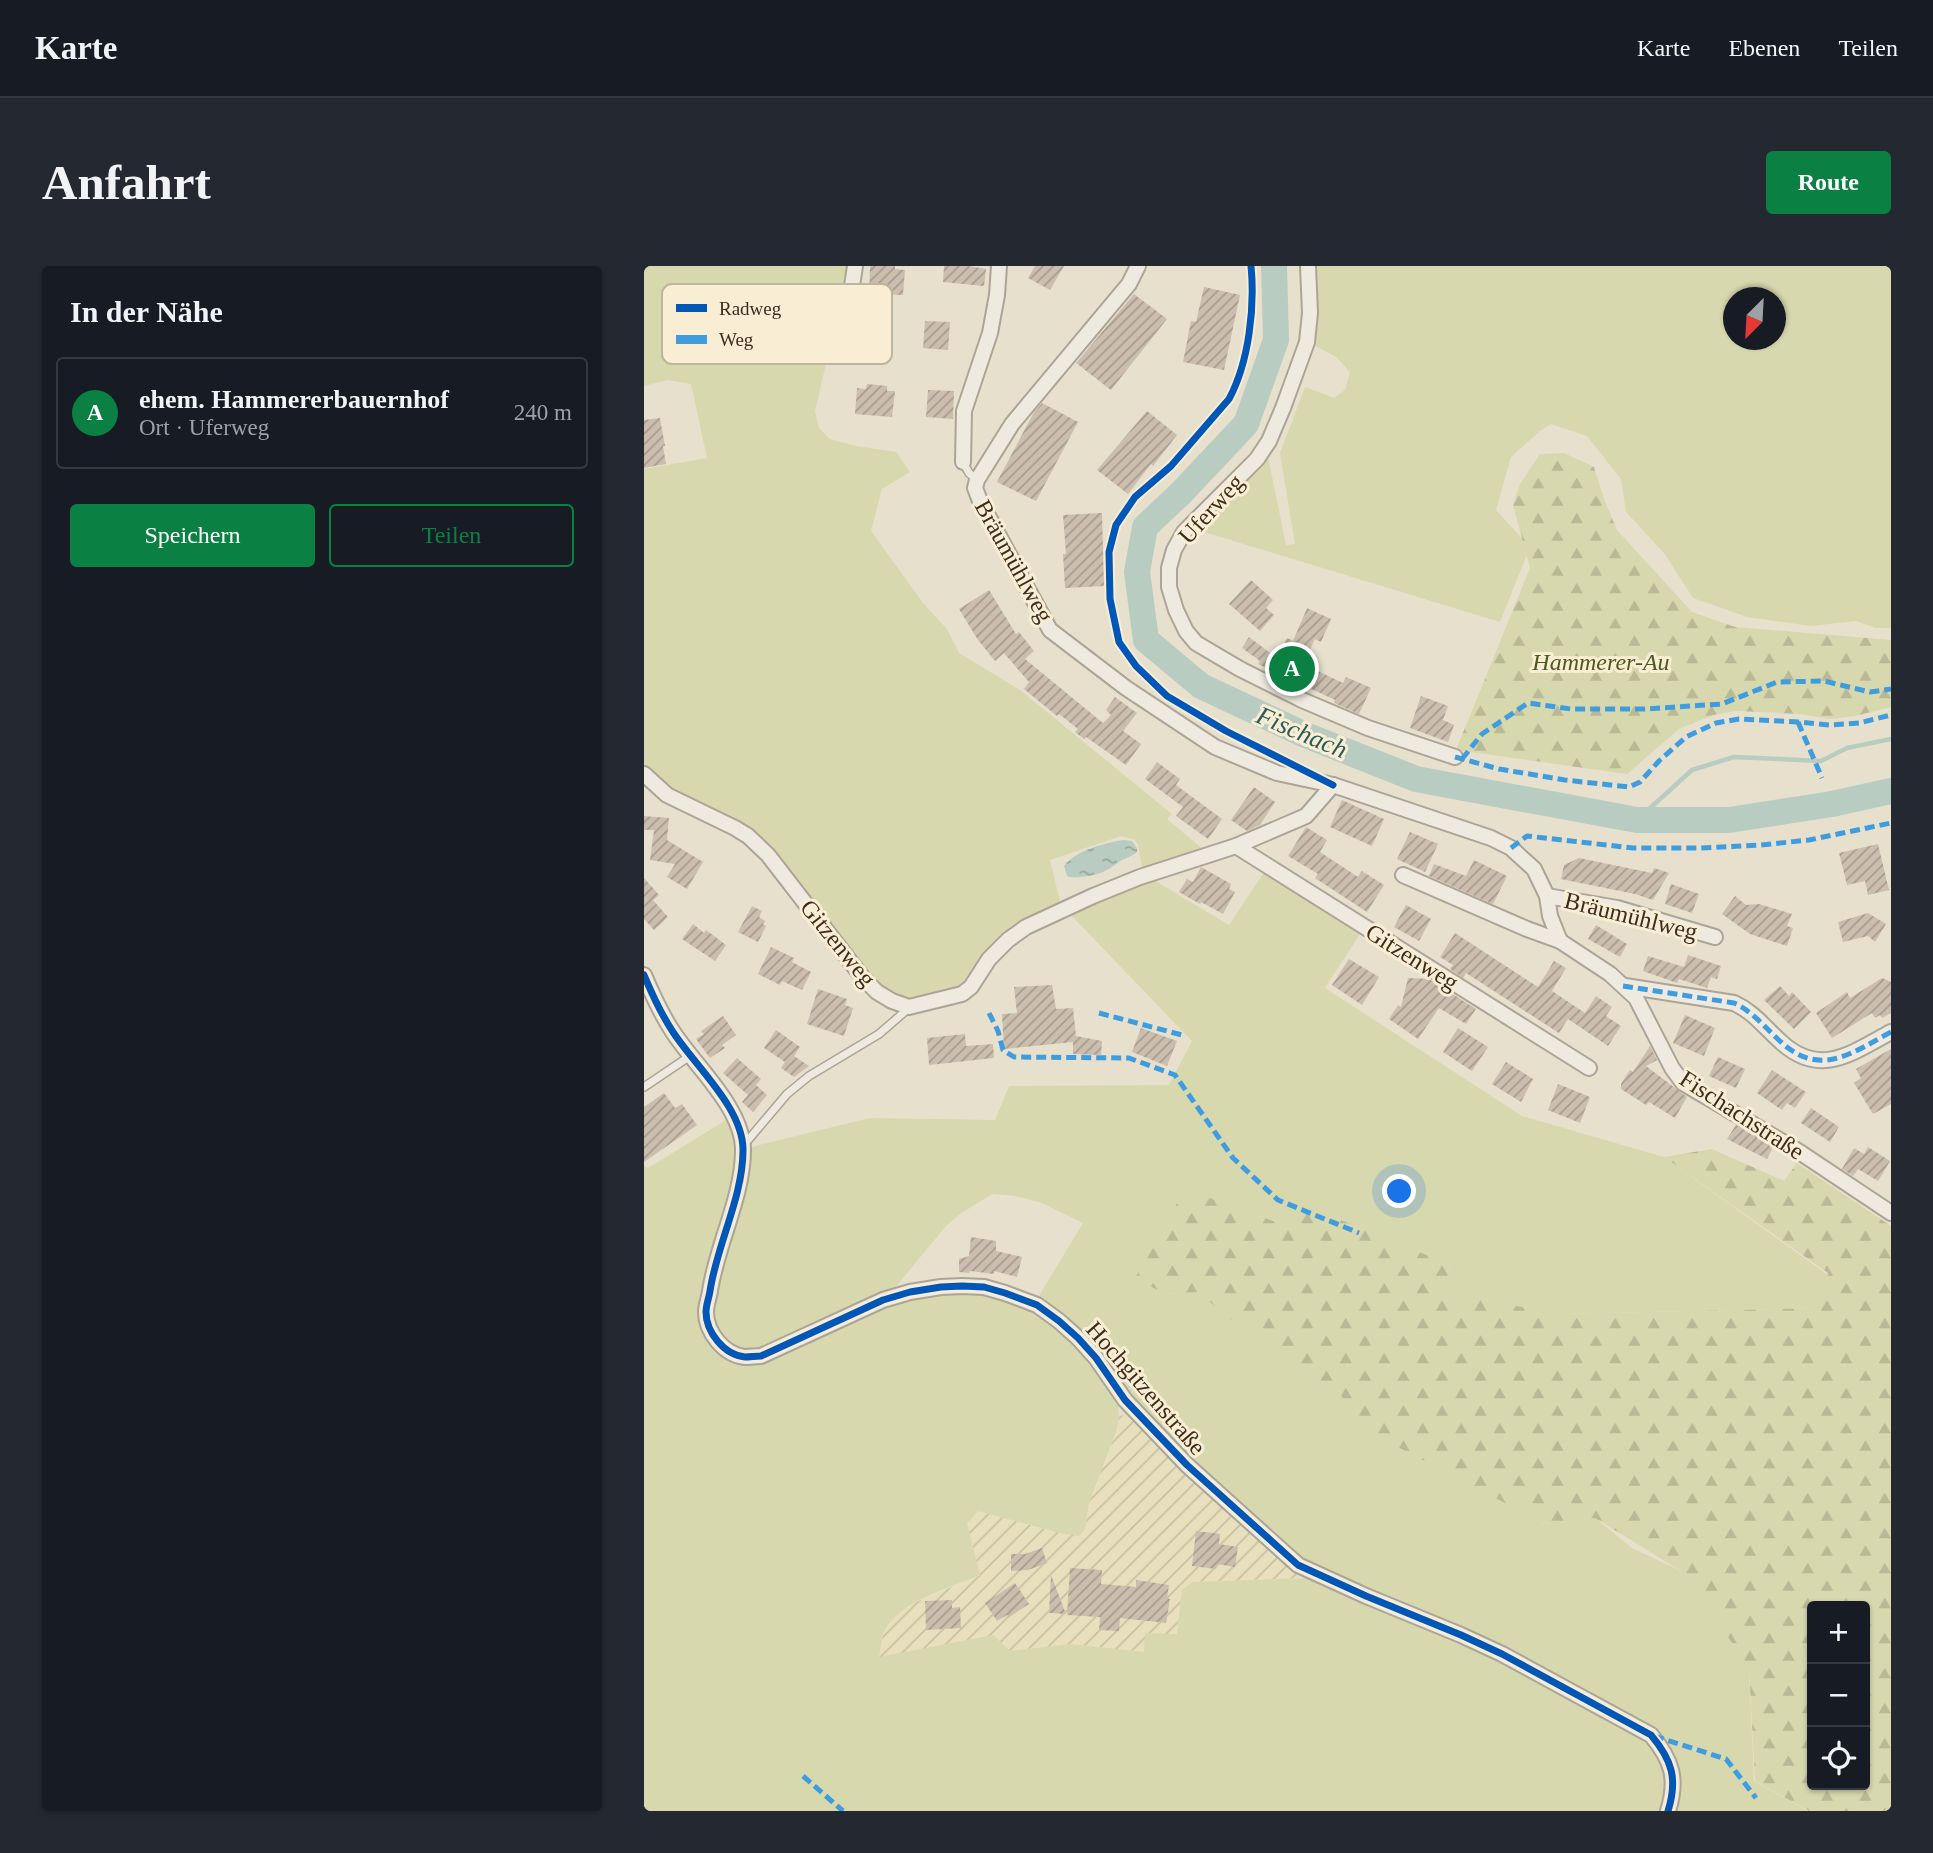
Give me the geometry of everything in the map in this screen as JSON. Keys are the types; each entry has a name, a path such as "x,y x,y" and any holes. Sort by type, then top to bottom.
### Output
{"street":[{"path":"852,284 855,266"},
{"path":"963,462 964,411 990,333 999,266"},
{"name":"Bräumühlweg","path":"1138,266 1129,284 1012,424 977,480 975,488 979,501 1050,630 1126,688 1215,747 1276,773 1333,785 1491,838 1511,848 1534,869 1547,896 1550,916 1560,941"},
{"name":"Uferweg","path":"1308,266 1310,313 1307,342 1269,441 1257,458 1184,532 1174,550 1169,568 1169,587 1186,631 1196,643 1240,669 1303,700 1368,728 1455,757"},
{"name":"Gitzenweg","path":"644,775 667,795 748,836 768,855 863,978 892,1002 909,1007"},
{"path":"909,1007 962,994 971,987 989,960 1008,940 1026,928 1140,877 1236,846 1306,816 1333,785"},
{"name":"Gitzenweg","path":"1236,846 1589,1069"},
{"name":"Fischachstraße","path":"1403,875 1560,941 1610,974 1636,998 1672,1068 1683,1083 1798,1151 1891,1213"},
{"name":"Bräumühlweg","path":"1547,896 1617,908 1715,937"},
{"name":"Hochgitzenstraße","path":"644,975 672,1031 725,1099 735,1119 743,1146 739,1186 716,1259 706,1313 710,1331 725,1349 743,1357 761,1356 883,1300 941,1287 984,1287 1037,1305 1078,1338 1096,1358 1125,1400 1187,1465 1298,1564 1502,1654 1651,1735 1668,1757 1671,1769 1674,1783 1668,1811"},
{"path":"1623,986 1734,1003 1744,1007 1760,1020 1783,1044 1816,1061 1837,1059 1891,1031"}],"lane":[{"path":"963,462 977,480"},
{"path":"743,1146 788,1094 809,1076 879,1034 909,1007"},
{"path":"644,1087 690,1056"}],"shaded area":[{"path":"1139,1411 1312,1569 1309,1578 1187,1584 1182,1590 1177,1634 1144,1652 1071,1644 1010,1651 879,1658 883,1633 909,1605 980,1575 967,1524 978,1511 1064,1534 1079,1535 1085,1529 1089,1503 1117,1429 1119,1416"}],"green space":[{"path":"644,266 849,266 846,284 662,284 662,364 826,364 815,411 819,428 830,439 896,452 910,472 882,489 871,531 923,603 947,629 959,653 1020,690 1172,814 1167,819 1204,850 1143,872 1135,840 1121,836 1050,860 1060,902 1012,927 991,944 972,976 956,990 903,1001 873,984 765,844 674,796 644,768 644,469 707,458 691,384 667,380 644,386"},
{"path":"1313,266 1891,266 1891,628 1876,628 1856,621 1811,626 1747,617 1693,598 1664,553 1626,512 1621,479 1587,436 1551,424 1511,457 1496,510 1530,547 1500,622 1191,528 1267,452 1286,545 1295,544 1280,453 1305,387 1334,398 1345,390 1350,372 1336,357 1314,345 1316,298"},
{"name":"Hammerer-Au","path":"1564,453 1594,467 1617,530 1692,612 1735,627 1891,640 1891,707 1830,719 1799,714 1736,711 1713,715 1679,729 1627,774 1456,750 1530,568 1513,505 1520,484 1540,454"},
{"path":"1266,869 1362,931 1325,988 1522,1116 1664,1157 1828,1275 1820,1308 1557,1314 1444,1291 1451,1265 1282,1224 1185,1189 1165,1294 1198,1292 1273,1355 1340,1392 1544,1524 1595,1518 1632,1548 1681,1571 1749,1667 1754,1781 1808,1811 1670,1811 1673,1802 1653,1735 1306,1566 1189,1464 1036,1301 1083,1223 1042,1203 1016,1196 992,1194 946,1226 889,1295 766,1347 737,1347 729,1343 718,1330 712,1310 749,1149 870,1118 995,1120 1009,1086 1169,1085 1192,1041 1068,912 1152,879 1229,925"},
{"path":"731,1117 739,1162 708,1329 740,1358 893,1301 939,1290 995,1292 1040,1312 1091,1359 1118,1403 1117,1429 1089,1503 1085,1529 1079,1536 978,1511 967,1524 980,1575 927,1596 903,1611 885,1630 879,1657 993,1635 1010,1651 1071,1644 1144,1652 1145,1633 1177,1634 1182,1590 1192,1582 1309,1578 1320,1580 1461,1639 1651,1741 1667,1770 1664,1811 644,1811 644,1166 648,1168"},
{"path":"1712,1149 1784,1181 1797,1163 1891,1226 1891,1811 1809,1811 1755,1781 1749,1667 1681,1571 1595,1518 1545,1524 1354,1424 1340,1392 1273,1355 1198,1292 1165,1294 1135,1278 1185,1189 1282,1224 1314,1209 1451,1265 1444,1291 1557,1314 1820,1308 1828,1273 1664,1157"}],"water":[{"path":"1132,841 1137,852 1098,874 1068,877 1064,866 1075,856 1100,845"}],"building":[{"path":"870,266 895,266 895,269 905,270 903,295 892,294 892,284 869,284"},
{"path":"944,266 986,269 984,286 943,282"},
{"path":"1035,266 1064,266 1050,290 1028,278"},
{"path":"1204,287 1240,295 1224,370 1183,362 1191,321 1196,322"},
{"path":"1134,294 1167,319 1111,390 1076,363"},
{"path":"925,321 950,322 948,350 923,348"},
{"path":"867,384 887,386 887,391 895,391 892,417 855,414 857,388 866,389"},
{"path":"928,390 954,391 953,419 926,417"},
{"path":"1042,403 1078,422 1036,501 997,482 1033,414"},
{"path":"1147,411 1177,435 1128,494 1097,470"},
{"path":"660,418 666,464 644,468 644,420"},
{"path":"1102,513 1104,586 1065,588 1063,515"},
{"path":"1251,580 1273,600 1266,608 1274,615 1260,631 1229,604"},
{"path":"989,590 1016,634 1019,632 1034,651 1025,659 1103,723 1111,715 1106,710 1115,697 1137,713 1123,731 1141,744 1126,765 1086,737 1084,739 1075,732 1078,729 1024,689 1029,682 1004,653 995,661 978,640 959,609"},
{"path":"1307,608 1331,619 1321,642 1315,639 1303,664 1343,683 1346,677 1371,688 1359,714 1258,664 1260,661 1242,648 1249,637 1277,658 1287,638 1293,641"},
{"path":"1421,696 1448,706 1443,720 1454,725 1448,742 1410,728"},
{"path":"1157,762 1180,779 1176,785 1222,819 1208,839 1176,816 1183,807 1145,779"},
{"path":"1254,787 1275,802 1260,825 1247,831 1231,820"},
{"path":"1342,800 1384,819 1372,846 1330,827"},
{"path":"644,816 669,818 667,840 703,862 687,889 667,877 675,864 650,860 654,830 644,830"},
{"path":"1306,827 1327,840 1320,852 1358,877 1362,871 1384,885 1367,912 1315,878 1318,874 1288,856"},
{"path":"1410,832 1438,844 1425,872 1397,859"},
{"path":"1878,844 1889,890 1868,895 1865,881 1847,885 1839,853"},
{"path":"1579,858 1652,873 1654,868 1669,873 1653,900 1561,879 1564,865"},
{"path":"1474,860 1507,876 1493,904 1429,876 1434,864 1466,876"},
{"path":"1201,867 1231,884 1229,889 1235,892 1223,914 1179,892 1187,879 1193,882"},
{"path":"644,878 659,895 653,900 668,917 654,930 644,919"},
{"path":"1671,884 1699,894 1692,913 1665,904"},
{"path":"1735,896 1746,905 1759,904 1792,914 1787,926 1793,928 1787,946 1750,934 1722,914"},
{"path":"1406,905 1431,919 1419,941 1394,927"},
{"path":"752,906 762,911 759,917 765,921 763,924 766,926 758,942 738,932"},
{"path":"1868,913 1886,924 1875,942 1868,936 1843,942 1838,922"},
{"path":"693,924 726,945 715,961 682,939"},
{"path":"1596,925 1627,944 1620,957 1588,939"},
{"path":"1455,933 1538,987 1554,961 1566,968 1552,991 1585,1013 1596,996 1612,1007 1606,1016 1621,1026 1608,1046 1568,1019 1559,1033 1466,973 1463,978 1450,969 1453,965 1440,957"},
{"path":"771,947 794,958 792,962 811,972 802,990 782,981 780,985 758,974"},
{"path":"1688,955 1721,966 1717,979 1711,977 1707,988 1679,979 1677,983 1643,971 1648,956 1684,967"},
{"path":"1349,959 1379,977 1362,1005 1332,985"},
{"path":"1408,978 1429,979 1476,1009 1466,1024 1439,1008 1418,1039 1389,1019 1398,1005 1401,1007"},
{"path":"1882,978 1891,982 1891,1013 1875,1018 1872,1013 1832,1038 1816,1013 1847,992 1850,998"},
{"path":"1052,985 1056,1009 1073,1008 1076,1036 1102,1041 1101,1055 1073,1054 1073,1042 1004,1049 1002,1014 1017,1013 1014,987"},
{"path":"1780,986 1789,996 1792,992 1811,1012 1794,1029 1764,1000"},
{"path":"818,989 847,999 845,1005 853,1008 844,1036 807,1024"},
{"path":"1685,1015 1715,1028 1704,1056 1673,1043"},
{"path":"723,1016 736,1035 722,1045 725,1048 710,1058 696,1039 704,1034 701,1031"},
{"path":"1141,1028 1177,1041 1167,1066 1132,1052"},
{"path":"1458,1028 1488,1047 1472,1071 1443,1052"},
{"path":"776,1030 800,1047 794,1056 809,1066 794,1077 781,1068 785,1062 764,1048"},
{"path":"965,1034 966,1046 993,1044 994,1058 929,1065 927,1038"},
{"path":"1650,1046 1657,1060 1646,1066 1687,1097 1675,1118 1649,1102 1646,1105 1621,1089 1621,1084 1630,1070 1633,1072"},
{"path":"1891,1049 1891,1104 1873,1114 1854,1083 1861,1078 1856,1069"},
{"path":"1718,1057 1745,1069 1736,1088 1709,1076"},
{"path":"737,1058 761,1079 756,1085 767,1095 753,1112 742,1102 748,1095 723,1073"},
{"path":"1506,1062 1533,1079 1521,1102 1492,1084"},
{"path":"1772,1070 1806,1092 1795,1108 1787,1103 1782,1110 1757,1093"},
{"path":"1558,1084 1590,1097 1580,1123 1548,1110"},
{"path":"664,1093 675,1108 682,1104 697,1125 644,1162 644,1107"},
{"path":"1811,1108 1839,1127 1830,1142 1801,1123"},
{"path":"1736,1125 1773,1147 1767,1159 1727,1139"},
{"path":"1868,1147 1890,1161 1878,1181 1858,1169 1853,1176 1842,1169 1854,1148 1864,1154"},
{"path":"971,1237 996,1241 996,1251 1022,1257 1017,1277 994,1271 994,1274 959,1272 959,1259 969,1256"},
{"path":"1196,1531 1220,1534 1219,1544 1238,1547 1235,1567 1217,1564 1216,1569 1192,1566"},
{"path":"1042,1548 1047,1563 1028,1570 1011,1571 1011,1554 1025,1554"},
{"path":"1070,1568 1102,1570 1101,1584 1136,1587 1136,1580 1169,1585 1166,1623 1120,1618 1119,1631 1099,1630 1100,1617 1067,1615"},
{"path":"1051,1575 1066,1614 1049,1613"},
{"path":"1015,1583 1029,1604 997,1621 985,1603"},
{"path":"952,1600 952,1608 960,1607 961,1628 926,1630 925,1601"}],"waterway":[{"name":"Fischach","path":"1274,266 1276,340 1246,424 1145,527 1137,572 1146,640 1201,686 1303,734 1416,779 1637,820 1729,820 1832,804 1891,791"},
{"path":"1637,820 1692,770 1734,757 1821,761 1847,748 1891,739"}],"marked path":[{"path":"1462,759 1482,734 1528,703 1571,709 1645,709 1722,704 1777,682 1824,681 1870,692 1891,689"},
{"path":"1455,757 1499,769 1629,787 1640,782 1686,737 1716,723 1739,719 1829,725 1859,723 1891,715"},
{"path":"1798,722 1822,778"},
{"path":"1511,848 1527,836 1633,848 1761,845 1809,840 1891,823"},
{"path":"1623,986 1734,1003 1795,1053 1809,1059 1823,1060 1849,1054 1891,1032"},
{"path":"989,1013 1003,1050 1014,1057 1129,1058 1175,1075 1233,1158 1278,1200 1359,1233"},
{"path":"1099,1013 1182,1035"},
{"path":"1654,1736 1726,1759 1756,1798"},
{"path":"803,1776 843,1811"}],"cycle path":[{"path":"1251,266 1249,334 1236,384 1229,399 1171,466 1135,497 1116,525 1109,552 1110,599 1119,642 1136,666 1167,696 1226,731 1333,785"},
{"path":"644,975 669,1025 727,1103 741,1134 743,1150 739,1185 713,1273 706,1309 709,1327 723,1347 745,1357 761,1356 883,1300 941,1287 984,1287 1037,1305 1078,1338 1096,1358 1125,1400 1187,1465 1298,1565 1502,1654 1651,1735 1664,1753 1671,1770 1673,1789 1668,1811"}],"place":[{"name":"ehem. Hammererbauernhof","path":"1292,669"}]}
